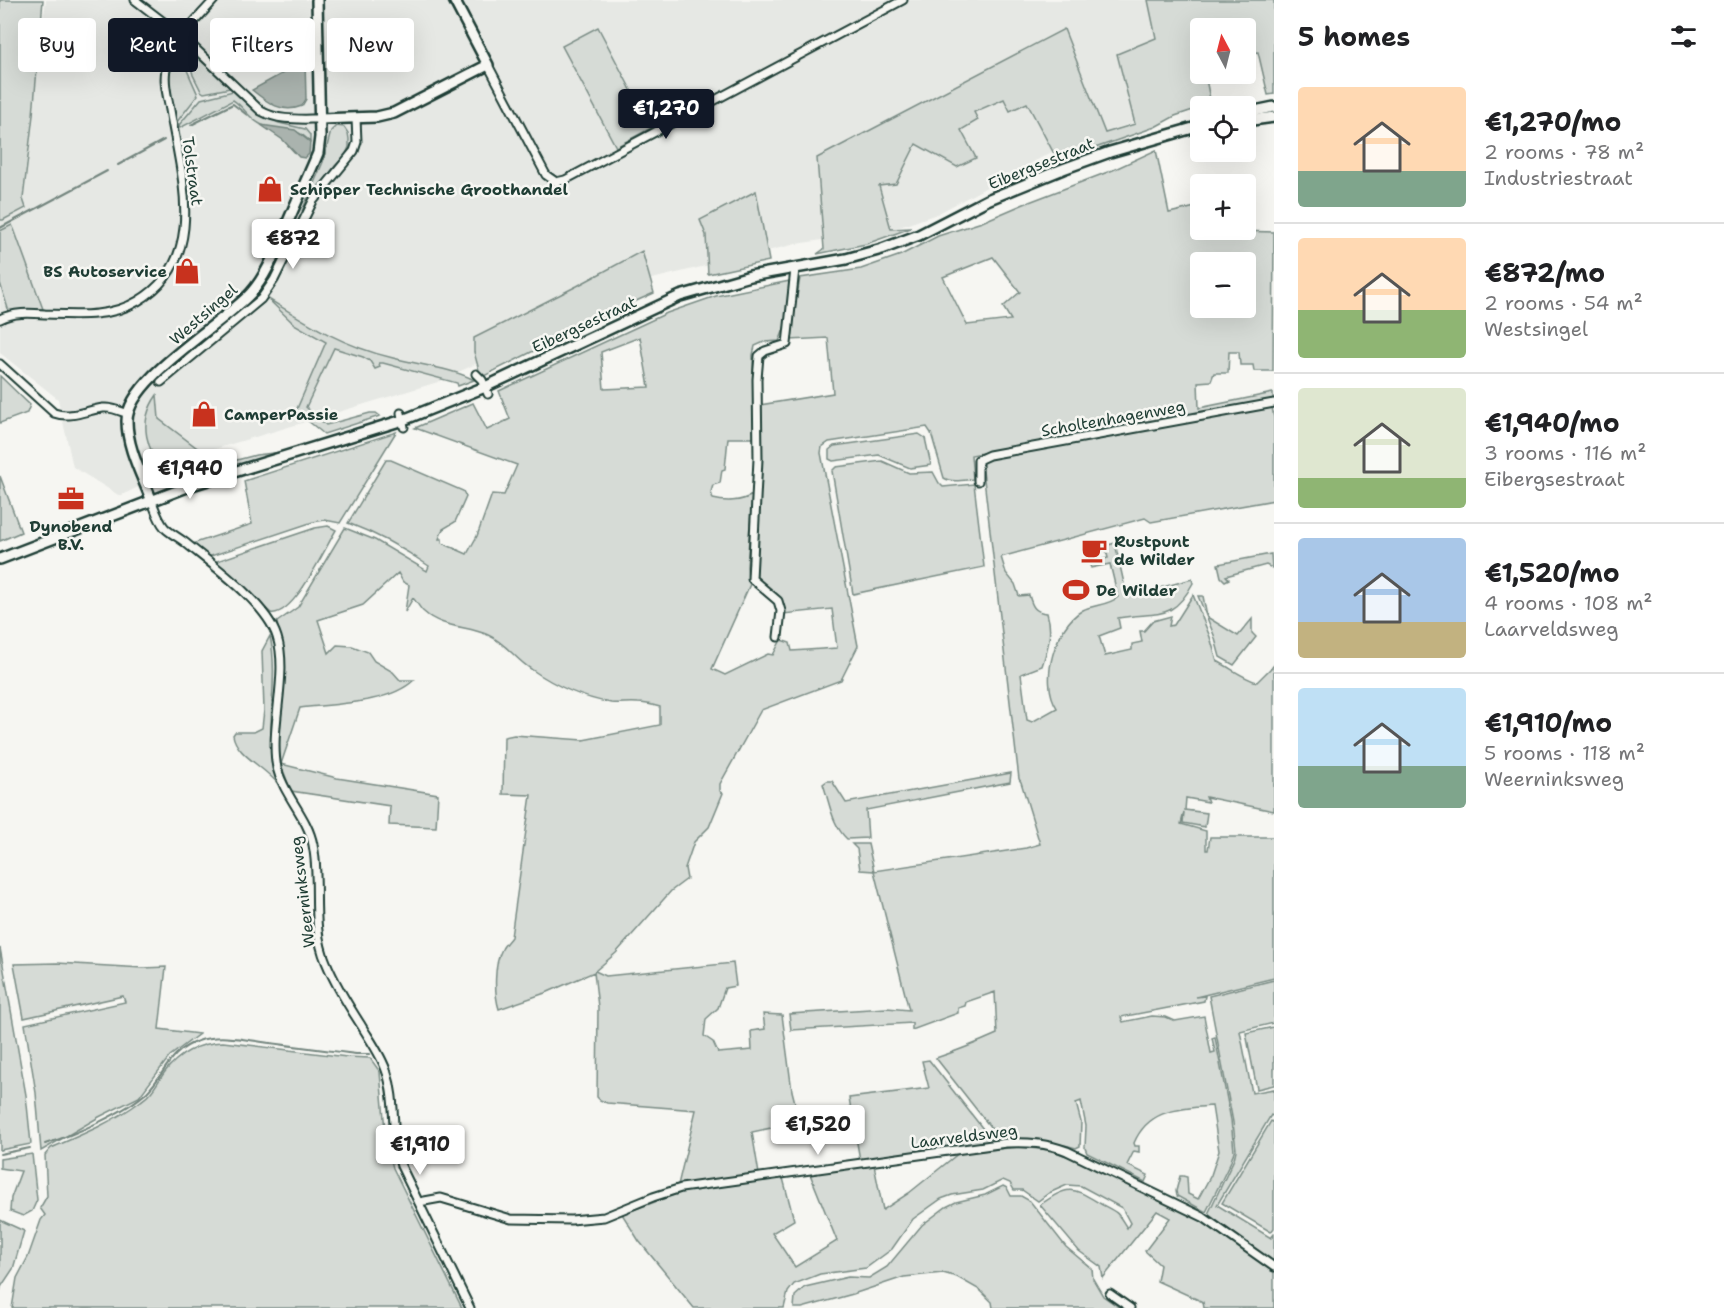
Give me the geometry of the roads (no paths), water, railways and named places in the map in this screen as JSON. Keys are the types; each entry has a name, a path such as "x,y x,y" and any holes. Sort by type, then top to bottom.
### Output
{"main road":[{"name":"Westsingel","path":"128,414 145,384 242,302 258,283 270,262 318,153 320,119 317,0"},
{"path":"320,119 356,118 394,113 488,65 454,0"},
{"path":"1256,111 1274,107"},
{"path":"1256,119 1274,117"},
{"name":"Eibergsestraat","path":"0,559 151,499 402,420 487,390 680,296 750,276 846,259 882,249 919,235 987,200 1034,180 1110,152 1190,130"},
{"path":"128,414 130,444 151,499"}],"street":[{"path":"135,0 158,18"},
{"name":"Tolstraat","path":"198,18 214,0"},
{"path":"488,65 546,175 556,182 565,180 903,0"},
{"path":"198,51 261,111 271,116 291,120 320,119"},
{"name":"Tolstraat","path":"0,319 14,314 81,315 114,311 138,302 152,291 171,268 180,252 186,211 166,72"},
{"name":"Westsingel","path":"161,382 253,308 267,292 313,201 354,151 357,142 356,118"},
{"path":"778,637 782,611 778,601 752,579 758,459 757,378 759,356 765,351 787,344 795,269"},
{"path":"0,364 48,410 54,413 62,416 104,408 128,414"},
{"path":"476,374 487,390"},
{"name":"Scholtenhagenweg","path":"978,481 978,460 989,455 1274,403"},
{"name":"Weerninksweg","path":"151,499 166,529 211,563 258,606 271,622 278,638 280,674 277,768 308,825 313,845 320,945 326,963 344,998 387,1071 396,1149 470,1308"},
{"name":"Laarveldsweg","path":"419,1202 441,1198 512,1219 591,1219 616,1213 681,1188 1006,1143 1031,1142 1067,1150 1203,1216 1274,1267"},
{"path":"1110,1294 1130,1308"}],"waterway":[{"path":"191,125 233,104 247,115"},
{"path":"118,165 164,140"},
{"path":"0,228 107,171"},
{"path":"45,1144 99,1122 138,1100 180,1051 198,1041 234,1038 370,1054"},
{"path":"0,1154 30,1148"}],"place":[{"name":"Schipper Technische Groothandel","path":"270,189"},
{"name":"BS Autoservice","path":"187,271"},
{"name":"CamperPassie","path":"204,414"},
{"name":"Dynobend B.V.","path":"71,499"},
{"name":"Rustpunt de Wilder","path":"1094,550"},
{"name":"De Wilder","path":"1076,590"}]}
